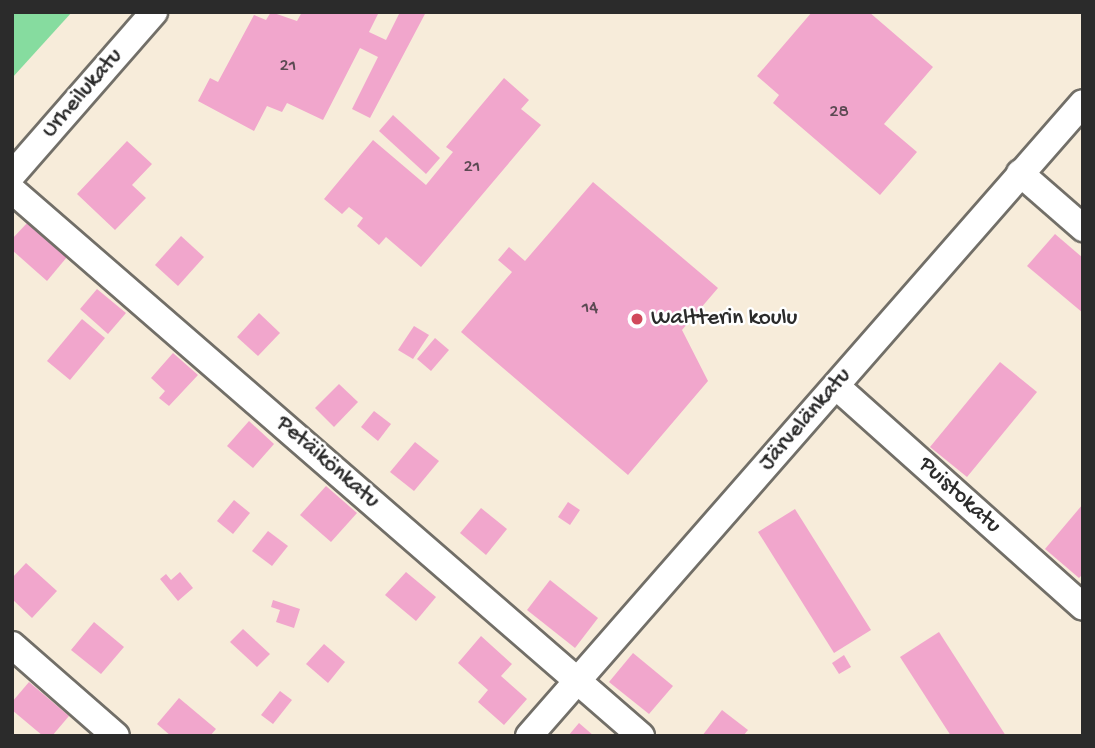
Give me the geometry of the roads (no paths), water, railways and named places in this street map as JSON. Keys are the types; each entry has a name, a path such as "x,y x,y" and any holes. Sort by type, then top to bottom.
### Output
{"street":[{"name":"Urheilukatu","path":"12,175 154,12"},
{"name":"Järvelänkatu","path":"528,736 1083,103"},
{"path":"1020,173 1083,228"},
{"name":"Petäikönkatu","path":"12,190 641,736"},
{"name":"Puistokatu","path":"836,386 1083,607"},
{"path":"12,645 116,736"}],"place":[{"name":"Waltterin koulu","path":"637,319"}]}
